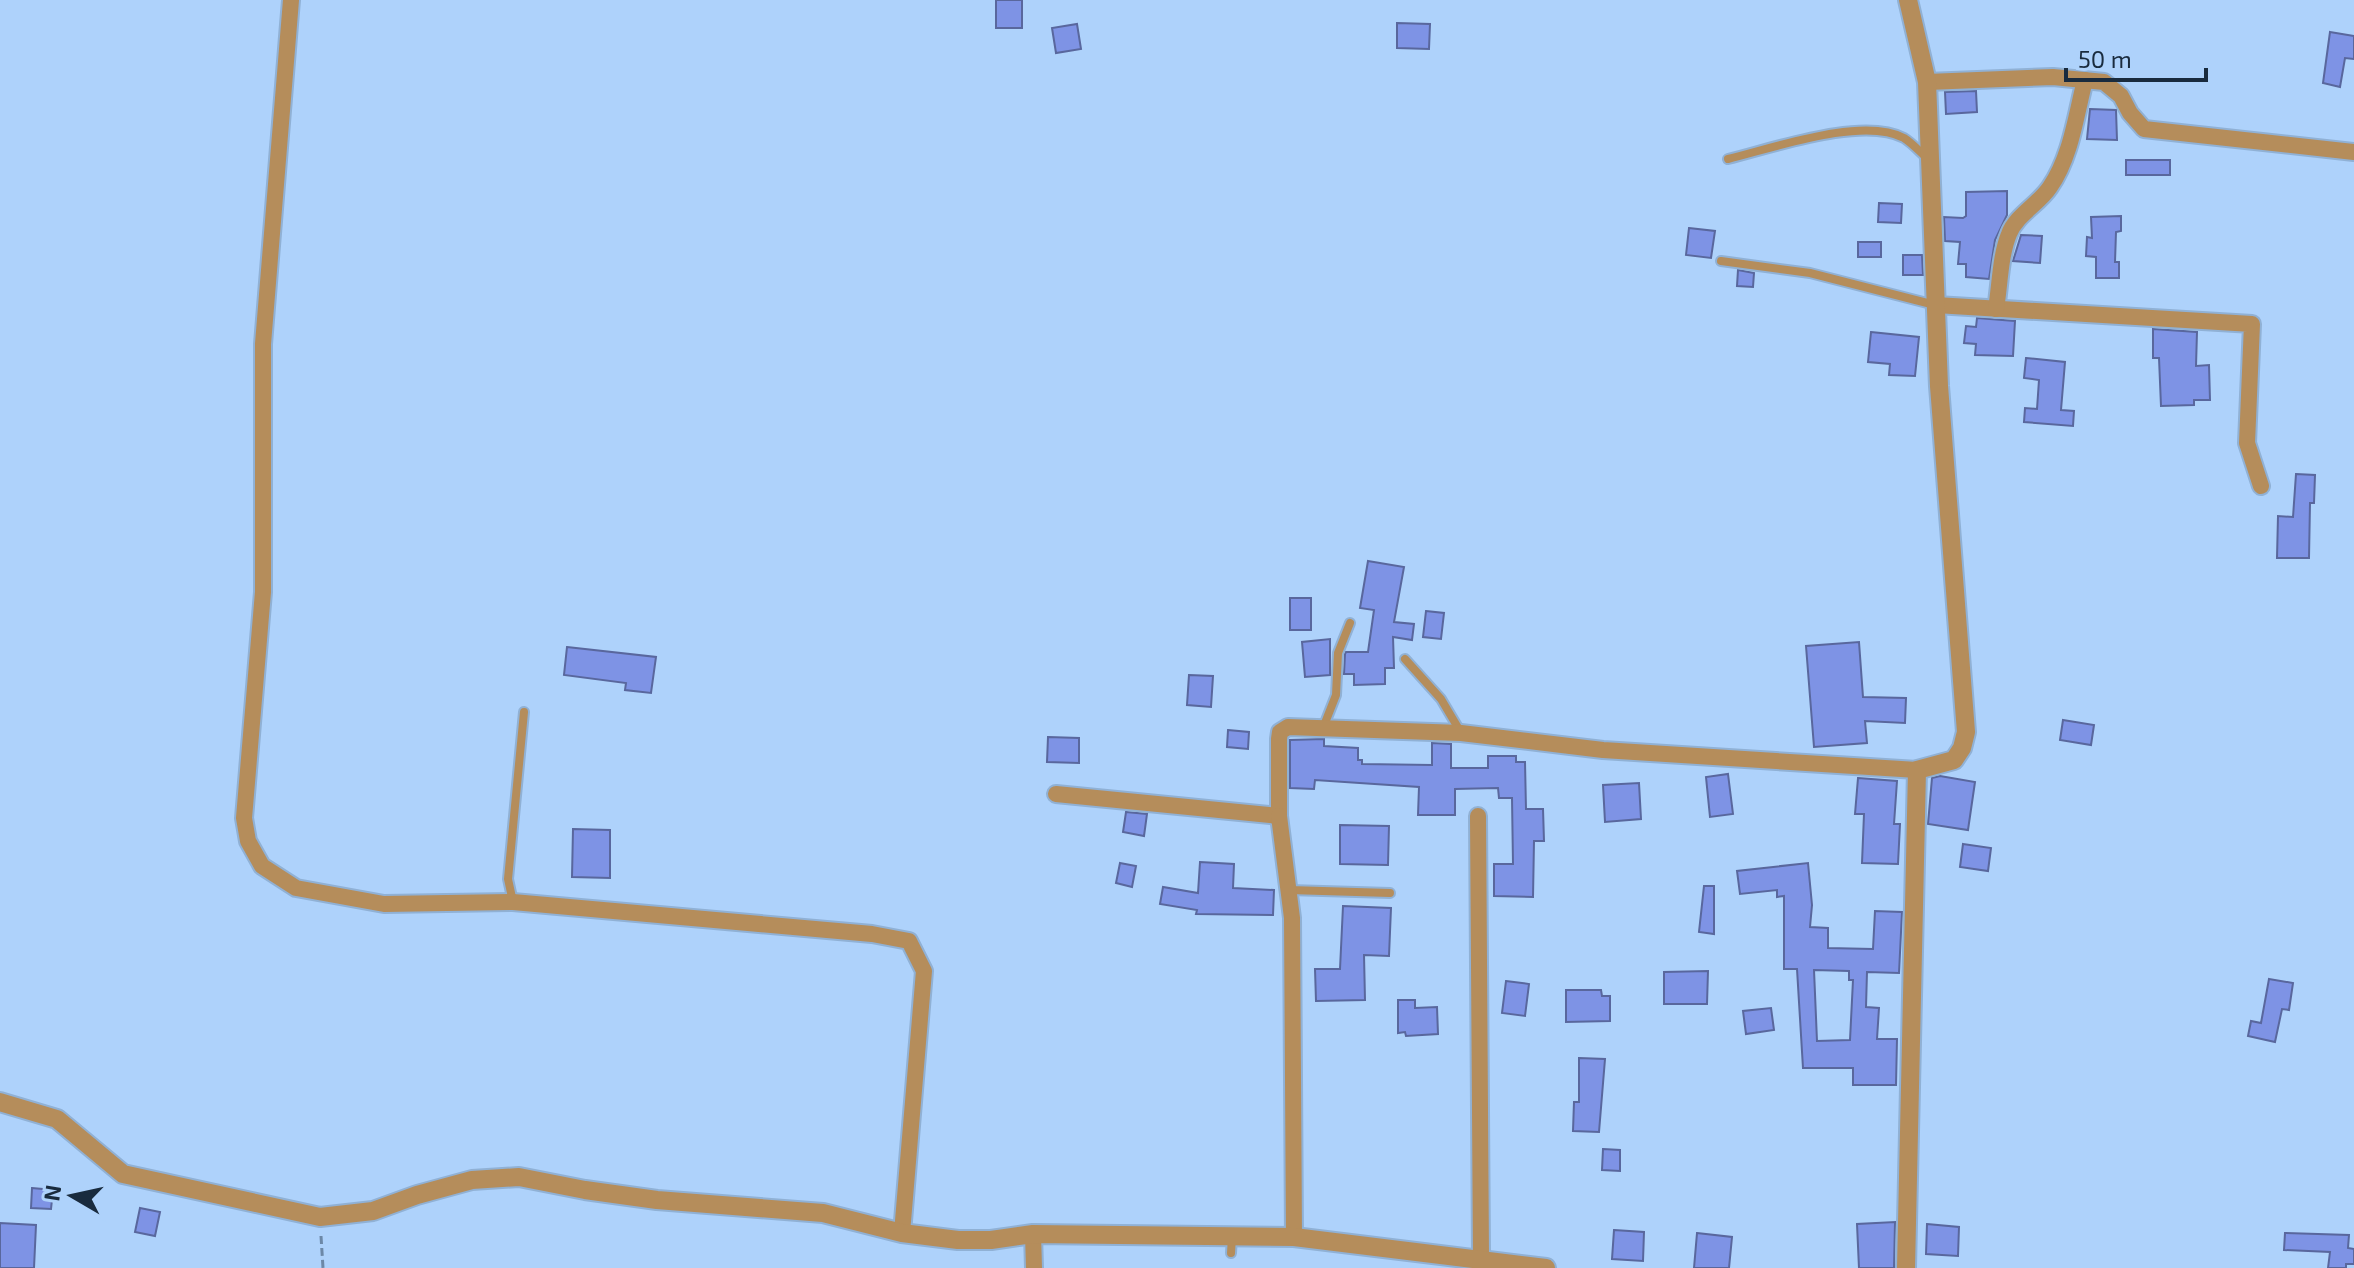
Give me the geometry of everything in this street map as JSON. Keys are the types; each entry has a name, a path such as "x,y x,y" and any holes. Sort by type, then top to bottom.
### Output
{"street":[{"path":"291,0 263,344 263,592 244,818 248,841 262,866 296,888 384,904 513,902 872,934 909,941 924,971 902,1233"},
{"path":"1294,1237 1292,918 1277,792 1280,732 1288,727 1461,733 1603,750 1917,770 1954,760 1962,748 1966,732 1939,386 1927,82 1908,0"},
{"path":"1927,82 2053,77 2104,82 2112,87 2144,129 2354,152"},
{"path":"1996,309 2009,234 2059,173 2085,80"},
{"path":"1936,305 2252,324 2247,443 2261,486"},
{"path":"1906,1268 1917,770"},
{"path":"1056,794 1279,816"},
{"path":"1478,816 1481,1258"},
{"path":"0,1102 57,1119 123,1174 320,1217 373,1211 472,1180 519,1177 657,1200 823,1213 902,1233 980,1240 1033,1234 1232,1245 1294,1237 1546,1268"},
{"path":"1033,1234 1034,1268"}],"lane":[{"path":"1728,159 1856,129 1884,131 1905,139 1930,161"},
{"path":"1721,261 1810,273 1936,305"},
{"path":"1323,728 1336,695 1338,653 1350,623"},
{"path":"1405,659 1441,699 1461,733"},
{"path":"513,902 508,879 524,712"},
{"path":"1289,890 1390,893"}],"path":[{"path":"320,1217 323,1268"}],"building":[{"path":"996,0 1022,0 1022,28 996,28"},
{"path":"1397,23 1430,24 1429,49 1397,48"},
{"path":"1077,24 1081,49 1056,53 1052,28"},
{"path":"2330,32 2354,36 2354,59 2345,58 2340,87 2323,83"},
{"path":"1976,91 1977,112 1946,114 1945,92"},
{"path":"2090,109 2116,110 2117,140 2087,139"},
{"path":"2126,160 2170,160 2170,175 2126,175"},
{"path":"2007,191 2007,215 1995,240 1989,279 1966,277 1966,264 1958,264 1960,242 1945,241 1944,217 1966,216 1966,192"},
{"path":"1879,203 1902,204 1901,223 1878,222"},
{"path":"2121,216 2121,231 2116,232 2115,262 2119,262 2119,278 2096,278 2096,257 2086,256 2087,237 2092,238 2091,217"},
{"path":"1689,228 1715,231 1711,258 1686,255"},
{"path":"2021,235 2042,236 2040,263 2013,261"},
{"path":"1858,242 1881,242 1881,257 1858,257"},
{"path":"1903,255 1922,255 1923,275 1903,275"},
{"path":"1738,270 1754,273 1753,287 1737,286"},
{"path":"1977,318 2015,321 2013,356 1975,355 1976,344 1964,343 1966,326 1976,327"},
{"path":"2153,329 2197,332 2196,366 2209,365 2210,400 2194,400 2194,405 2161,406 2159,358 2153,358"},
{"path":"1871,332 1919,337 1915,376 1889,375 1890,364 1868,362"},
{"path":"2026,358 2065,362 2061,410 2074,411 2073,426 2024,422 2025,408 2037,409 2039,380 2024,378"},
{"path":"2296,474 2315,475 2314,503 2310,503 2309,558 2277,558 2278,516 2293,517"},
{"path":"1368,561 1404,567 1394,622 1414,624 1412,640 1393,637 1394,668 1385,668 1385,684 1354,685 1354,674 1344,674 1345,654 1368,652 1374,610 1360,608"},
{"path":"1290,598 1311,598 1311,630 1290,630"},
{"path":"1426,611 1444,613 1441,639 1423,637"},
{"path":"1330,639 1330,675 1305,677 1302,642"},
{"path":"1859,642 1863,697 1906,698 1905,723 1865,721 1867,743 1814,747 1806,646"},
{"path":"567,647 656,657 651,693 625,690 626,683 564,675"},
{"path":"1189,675 1213,676 1211,707 1187,705"},
{"path":"2063,720 2094,725 2091,745 2060,740"},
{"path":"1228,730 1249,732 1248,749 1227,747"},
{"path":"1048,737 1079,738 1079,763 1047,762"},
{"path":"1324,739 1324,746 1358,748 1358,760 1362,760 1362,764 1432,765 1432,743 1451,744 1451,768 1488,768 1488,756 1516,756 1516,762 1525,762 1526,809 1543,809 1544,841 1534,841 1533,897 1494,896 1494,864 1513,864 1512,798 1499,798 1498,788 1455,789 1455,815 1418,815 1419,787 1315,780 1314,789 1290,788 1290,740"},
{"path":"1728,774 1733,814 1710,817 1706,777"},
{"path":"1940,776 1975,782 1968,830 1928,824 1932,778"},
{"path":"1858,778 1897,781 1894,824 1900,824 1898,864 1862,863 1864,814 1855,814"},
{"path":"1639,783 1641,819 1605,822 1603,785"},
{"path":"1126,812 1147,814 1144,836 1123,832"},
{"path":"1340,825 1389,826 1388,865 1340,864"},
{"path":"573,829 610,830 610,878 572,877"},
{"path":"1963,844 1991,848 1988,871 1960,867"},
{"path":"1200,862 1234,864 1233,888 1274,890 1273,915 1196,914 1197,910 1160,904 1163,887 1198,893"},
{"path":"1120,863 1136,866 1132,887 1116,883"},
{"path":"1808,863 1812,905 1810,927 1828,928 1828,948 1873,949 1875,911 1902,912 1899,973 1867,972 1866,1007 1879,1008 1877,1039 1897,1039 1896,1085 1853,1085 1853,1068 1803,1068 1797,969 1784,969 1784,896 1777,897 1777,890 1740,894 1737,871","holes":["1814,970 1849,971 1849,980 1853,980 1850,1040 1817,1041"]},
{"path":"1704,886 1714,886 1714,934 1699,932"},
{"path":"1343,906 1391,908 1389,956 1364,955 1365,1000 1316,1001 1315,969 1340,969"},
{"path":"1708,971 1707,1004 1664,1004 1664,972"},
{"path":"2269,979 2293,983 2289,1010 2282,1009 2275,1042 2248,1036 2251,1021 2261,1023"},
{"path":"1506,981 1529,984 1525,1016 1502,1013"},
{"path":"1566,990 1601,990 1602,996 1610,996 1610,1021 1566,1022"},
{"path":"1398,1000 1415,1000 1415,1008 1437,1007 1438,1034 1406,1036 1405,1032 1398,1033"},
{"path":"1771,1008 1774,1030 1746,1034 1743,1011"},
{"path":"1579,1058 1605,1059 1599,1132 1573,1131 1574,1102 1579,1102"},
{"path":"1603,1149 1620,1150 1620,1171 1602,1170"},
{"path":"32,1188 53,1190 51,1209 31,1208"},
{"path":"140,1208 160,1212 155,1236 135,1232"},
{"path":"1895,1222 1894,1268 1859,1268 1857,1224"},
{"path":"0,1223 36,1225 34,1268 0,1268"},
{"path":"1927,1224 1959,1227 1958,1256 1926,1254"},
{"path":"1614,1230 1644,1232 1643,1261 1612,1259"},
{"path":"1697,1233 1732,1237 1729,1268 1694,1268"},
{"path":"2285,1233 2349,1235 2348,1248 2354,1249 2354,1264 2346,1264 2346,1268 2328,1268 2330,1252 2284,1250"}]}
